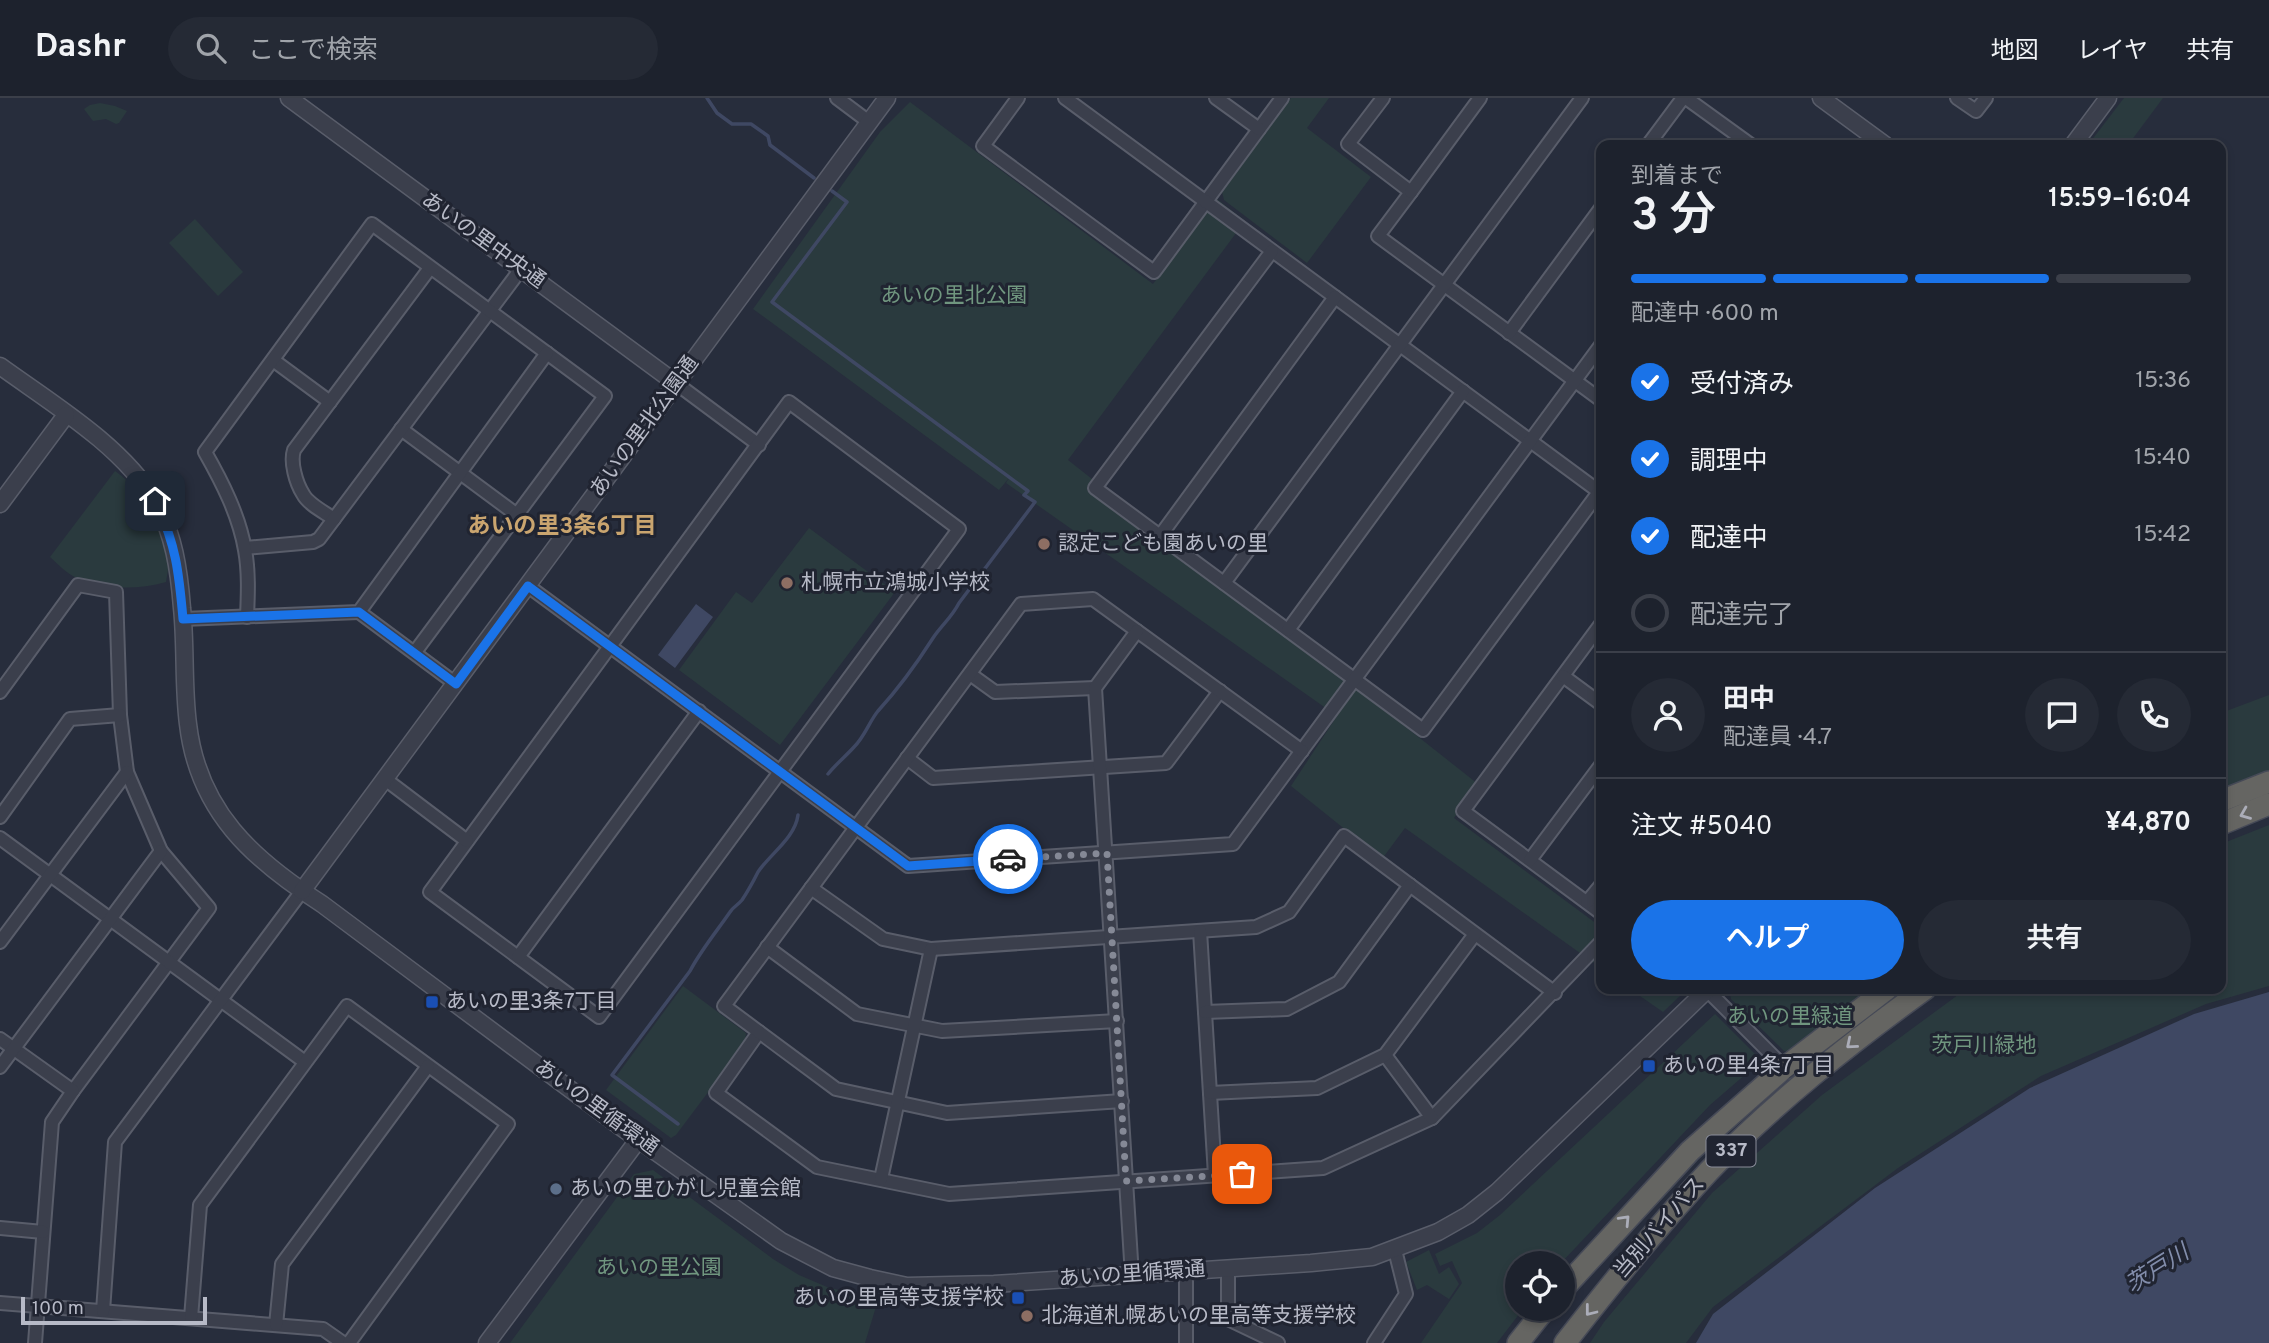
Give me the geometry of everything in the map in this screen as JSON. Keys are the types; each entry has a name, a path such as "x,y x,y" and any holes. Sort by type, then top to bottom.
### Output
{"highway":[{"path":"2226,799 2269,782"},
{"path":"2226,822 2269,804"},
{"name":"当別バイパス","path":"1575,1276 1690,1152 1784,1068 1880,994"},
{"name":"当別バイパス","path":"1565,1343 1665,1219 1712,1169 1801,1085 1864,1033 1918,994"},
{"path":"1518,1343 1535,1321"}],"street":[{"name":"あいの里中央通","path":"289,98 677,384"},
{"path":"837,98 869,122"},
{"name":"あいの里北公園通","path":"302,891 887,98"},
{"path":"1017,98 983,146 1154,272 1282,98"},
{"path":"1065,98 1596,489"},
{"path":"1216,98 1259,129"},
{"path":"1383,98 1348,144 1410,192"},
{"path":"1480,98 1378,236 1596,396"},
{"path":"1224,583 1582,98"},
{"path":"1652,140 1684,98 1743,140"},
{"path":"1821,98 1878,140"},
{"path":"1957,98 1976,111 1986,98"},
{"path":"2077,140 2108,98"},
{"path":"1509,333 1596,215"},
{"path":"247,617 248,571 245,548 221,480 205,452 373,224 605,396 415,652"},
{"path":"1272,251 1095,488 1423,730 1596,497"},
{"path":"334,519 303,496 292,456 430,268"},
{"path":"245,548 313,542 319,539 521,269"},
{"path":"1160,536 1335,297"},
{"path":"528,586 908,866 1233,844 1596,352"},
{"path":"359,612 547,354"},
{"path":"272,360 330,402"},
{"name":"あいの里循環通","path":"0,366 109,446 144,484 155,501 177,559 188,724 193,752 209,797 239,839 254,855 638,1140 781,1241 833,1268 906,1286 994,1284 1372,1257 1395,1250 1438,1232 1496,1192 1702,994"},
{"path":"677,384 759,444"},
{"path":"1288,630 1463,391"},
{"path":"789,402 959,529 599,1017 430,892 610,645 789,402"},
{"path":"0,503 66,415"},
{"path":"401,429 517,514"},
{"path":"0,692 78,585 116,592 120,715 127,772 161,851 209,908 52,1122 36,1343"},
{"path":"1122,1101 947,1113 836,1089 724,1006 1021,604 1093,599 1302,751"},
{"path":"183,619 359,612 456,684"},
{"path":"1132,1276 1095,688 1137,631"},
{"path":"1596,631 1464,811 1596,909"},
{"path":"970,674 995,692 1095,688"},
{"path":"1563,676 1596,700"},
{"path":"907,758 933,778 1166,763 1220,691"},
{"path":"518,957 699,712"},
{"path":"0,817 70,719 120,715"},
{"path":"0,942 127,772"},
{"path":"1530,860 1596,772"},
{"path":"385,779 467,841"},
{"path":"811,888 883,939 931,949 1256,927 1289,912 1344,836 1555,993"},
{"path":"0,838 305,1062"},
{"path":"0,1067 161,851"},
{"path":"1205,1012 1287,1009 1339,982 1410,885"},
{"path":"103,1311 115,1142 302,891"},
{"path":"1587,902 1596,891"},
{"path":"1200,931 1215,1175"},
{"path":"1210,1093 1317,1088 1385,1055 1475,934"},
{"path":"767,947 857,1014 942,1031 1117,1021"},
{"path":"759,1032 716,1093 817,1167 949,1194 1323,1168 1432,1118 1596,948"},
{"path":"881,1179 931,949"},
{"path":"1712,994 1801,1085"},
{"path":"191,1318 200,1205 347,1006 509,1124 349,1343"},
{"path":"0,1039 73,1091"},
{"path":"1385,1055 1432,1118"},
{"path":"276,1325 282,1264 428,1066"},
{"path":"487,1343 638,1140"},
{"path":"0,1228 43,1232"},
{"path":"1374,1343 1406,1294 1395,1250"},
{"path":"1228,1269 1228,1319 1278,1343"},
{"path":"1186,1272 1186,1343"},
{"path":"0,1303 323,1329 343,1343"}],"green space":[{"path":"1291,98 1329,98 1307,128 1371,177 1307,263 1224,200 1222,192"},
{"path":"2124,98 2163,98 2132,140 2092,140"},
{"name":"あいの里北公園","path":"910,102 1153,284 1217,199 1245,221 1068,460 1478,784 1454,818 1596,923 1596,964 1405,828 1382,859 1291,786 1337,716 1006,483 1009,478 999,490 753,309 880,132"},
{"path":"100,103 127,111 116,124 106,119 93,121 84,109"},
{"path":"195,219 243,272 218,296 169,243"},
{"path":"115,471 143,498 159,522 168,548 166,582 132,587 99,585 73,576 50,557"},
{"path":"809,528 895,592 780,745 679,670 736,592 752,603"},
{"path":"2269,695 2269,770 2226,788 2226,711"},
{"name":"茨戸川緑地","path":"2269,825 2269,986 2206,1004 2041,1076 1898,1168 1713,1307 1686,1343 1590,1343 1604,1322 1712,1193 1822,1095 1959,994 2226,994 2226,842"},
{"path":"683,986 746,1033 745,1043 676,1135 671,1138 606,1090"},
{"path":"1637,994 1682,994 1663,1012"},
{"name":"あいの里緑道","path":"1730,994 1865,994 1790,1052 1784,1051 1731,999"},
{"path":"1715,1014 1758,1057 1754,1067 1710,1105 1572,1251 1505,1251 1505,1321 1514,1321 1497,1343 1421,1343 1462,1283 1452,1261 1440,1266 1435,1254 1477,1233 1500,1215"},
{"name":"あいの里公園","path":"653,1170 773,1259 799,1275 827,1287 878,1300 865,1343 510,1343 634,1174"},
{"path":"1429,1250 1439,1274 1449,1267 1459,1284 1449,1299 1427,1285 1417,1290 1406,1262"}],"water":[{"path":"696,604 713,617 675,668 658,655"},
{"name":"茨戸川","path":"2269,992 2269,1343 1696,1343 1713,1314 1875,1188 2030,1088 2194,1014"}],"waterway":[{"path":"707,98 717,113 732,124 751,124 768,136 770,145 814,178"},
{"path":"828,774 858,743 875,715 1035,502 1024,495 1028,491 772,302 847,202 832,191"},
{"path":"678,1124 612,1075 690,971 731,910 742,900 763,865 787,838 798,815"}],"way so far":[{"path":"1008,859 1107,853 1126,1181 1242,1174"}],"place":[{"name":"認定こども園あいの里","path":"1044,544"},
{"name":"札幌市立鴻城小学校","path":"787,583"},
{"name":"あいの里3条7丁目","path":"432,1002"},
{"name":"あいの里4条7丁目","path":"1649,1066"},
{"name":"あいの里ひがし児童会館","path":"556,1189"},
{"name":"あいの里高等支援学校","path":"1018,1298"},
{"name":"北海道札幌あいの里高等支援学校","path":"1027,1316"}],"district":[{"name":"あいの里3条6丁目","path":"562,527"}],"route":[{"path":"155,501 177,559 183,619 359,612 456,684 528,586 908,866 1008,859"}]}
